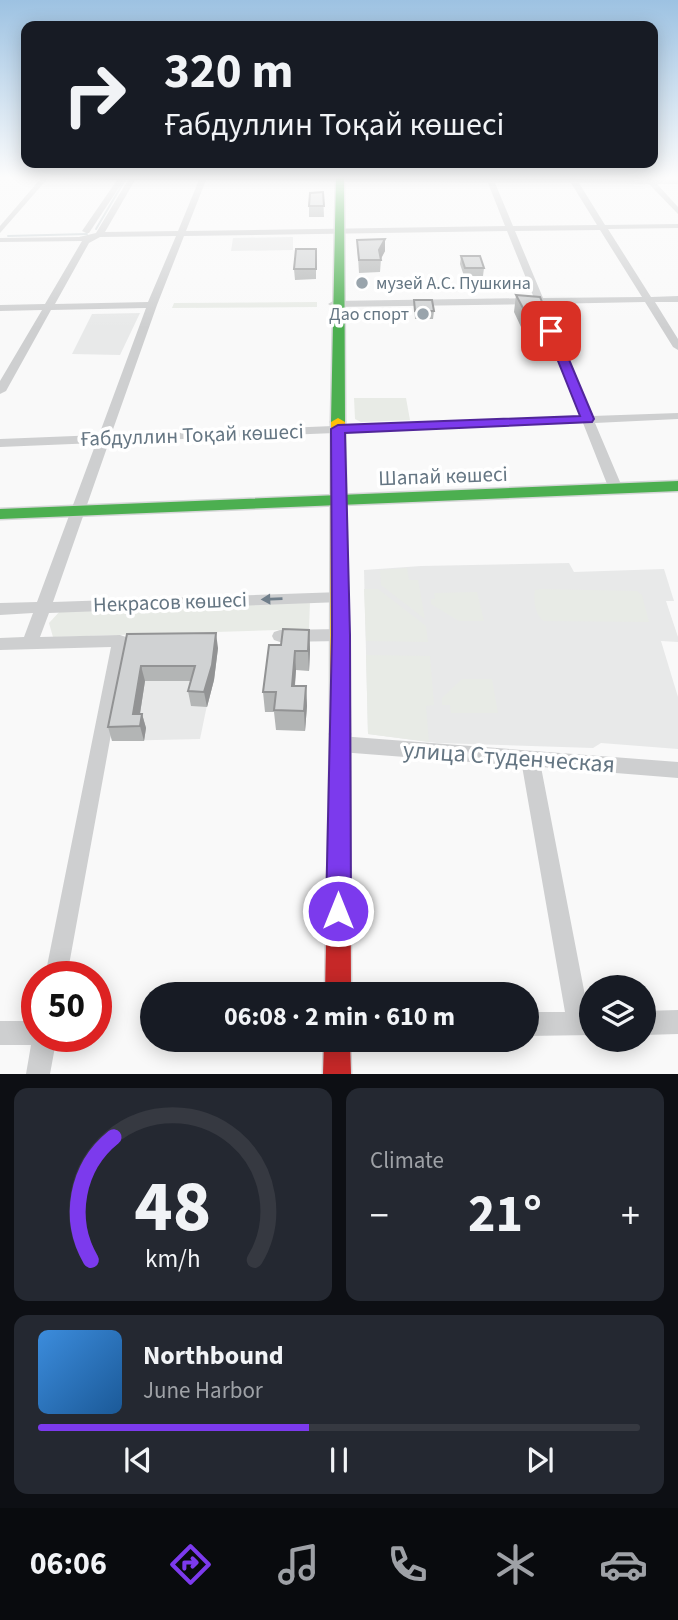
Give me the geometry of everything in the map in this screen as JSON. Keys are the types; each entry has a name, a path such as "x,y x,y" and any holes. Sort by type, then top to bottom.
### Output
{"main road":[{"path":"338,982 341,597 336,304 340,227"},
{"name":"Шапай көшесі","path":"0,514 678,486"},
{"path":"337,1052 337,1074"}],"street":[{"path":"86,231 89,227"},
{"path":"0,391 86,241 99,235 104,227"},
{"path":"30,643 102,438 184,227"},
{"path":"0,240 79,239 99,235 597,227"},
{"path":"603,227 678,347"},
{"path":"510,229 616,489"},
{"path":"0,232 86,231 99,235"},
{"path":"336,304 678,299"},
{"path":"0,308 152,305"},
{"name":"Ғабдуллин Тоқай көшесі","path":"0,443 678,416"},
{"name":"Некрасов көшесі","path":"0,608 341,597"},
{"path":"280,636 341,635"},
{"name":"Некрасов көшесі","path":"0,644 120,640 59,961"},
{"name":"улица Студенческая","path":"340,744 678,770"},
{"path":"530,759 579,994"},
{"path":"656,1023 678,1022"},
{"path":"539,1024 579,1023"},
{"path":"0,1033 21,1032"},
{"path":"38,1074 42,1052"}],"shaded area":[{"path":"293,237 293,250 231,251 233,238"},
{"path":"317,302 317,307 172,308 174,303"},
{"path":"140,313 120,355 72,354 92,314"},
{"path":"354,398 406,398 410,420 361,422 355,419"},
{"path":"569,563 574,572 664,569 674,601 666,601 678,637 678,642 661,641 678,697 678,749 601,743 593,748 437,743 368,734 364,570"},
{"path":"407,568 409,580 418,580 425,619 381,585 380,570"},
{"path":"364,589 378,589 426,626 428,642 366,641"},
{"path":"535,590 637,591 642,595 649,622 544,621 535,602"},
{"path":"477,592 484,621 459,621 431,604 431,599 435,599 434,593"},
{"path":"310,602 309,629 53,637 49,623 61,610"},
{"path":"131,650 212,681 200,739 112,741"},
{"path":"366,655 430,656 434,705 426,706 429,742 368,734"},
{"path":"462,679 492,679 498,713 451,713 450,705 442,705 442,698"}],"building":[{"path":"385,239 379,250 381,260 359,260 357,240"},
{"path":"296,249 316,249 316,269 294,269"},
{"path":"461,256 480,256 484,268 465,268"},
{"path":"516,295 540,297 544,307 524,310"},
{"path":"414,300 432,300 434,311 415,311"},
{"path":"283,629 309,630 308,651 295,651 292,686 306,686 304,711 274,710 276,692 263,692 269,645 281,645"},
{"path":"216,633 212,665 204,692 188,691 195,666 141,666 133,714 142,714 140,726 108,727 127,634"}],"waterway":[{"path":"8,236 87,234"}],"traffic: fast":[{"path":"338,422 340,227"},
{"path":"0,514 678,486"}],"traffic: slow":[{"path":"338,422 340,734"}],"traffic: jam":[{"path":"338,982 340,734"},
{"path":"337,1052 337,1074"}],"place":[{"name":"музей А.С. Пушкина","path":"362,283"},
{"name":"Дао спорт","path":"423,314"}],"route":[{"path":"338,911 341,635 338,429 588,419 551,331"}]}
